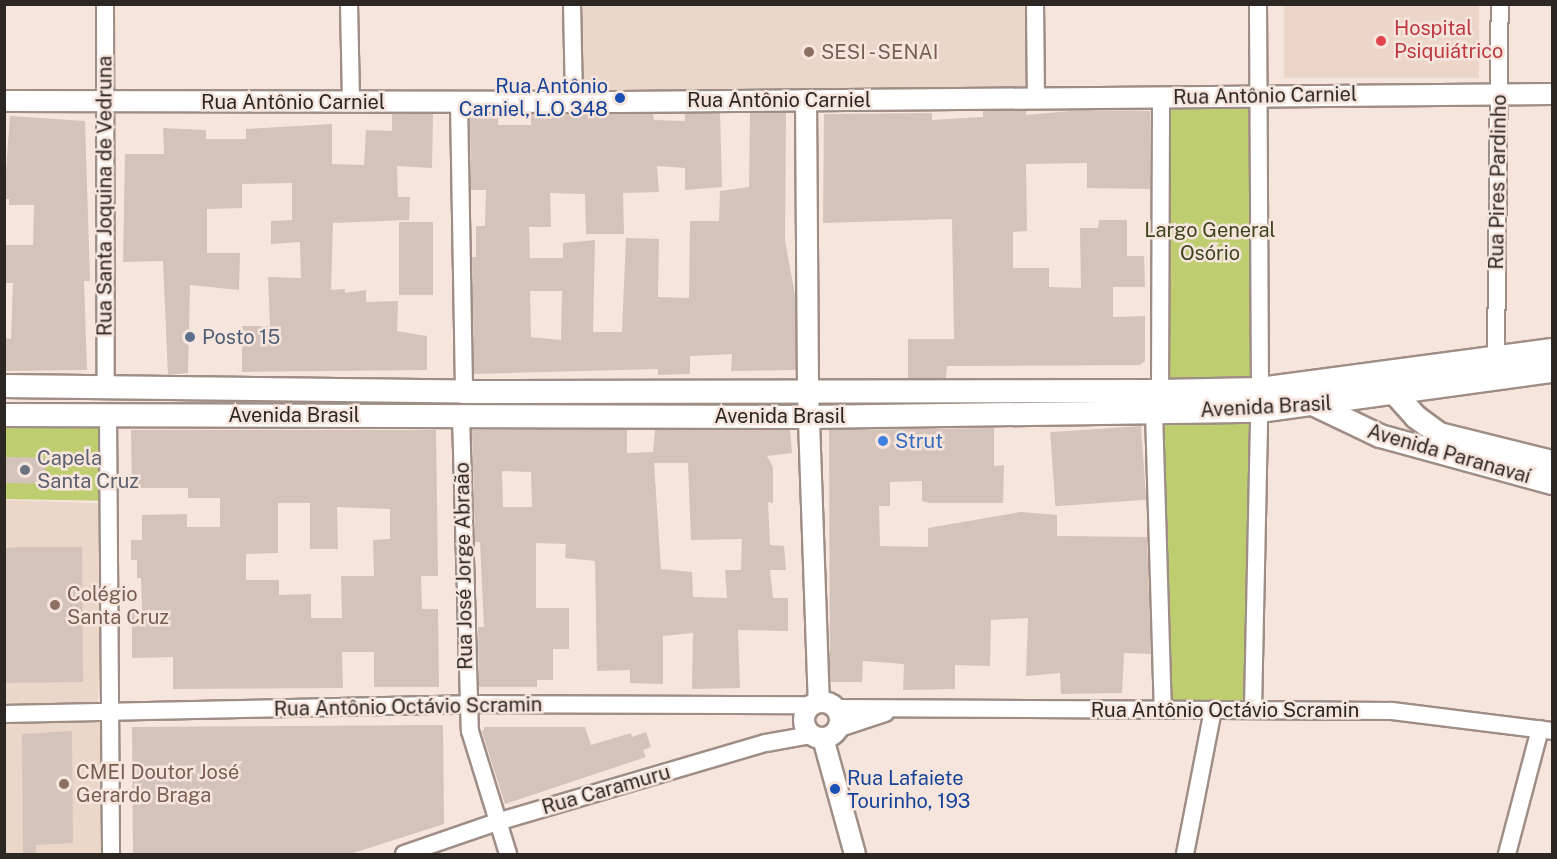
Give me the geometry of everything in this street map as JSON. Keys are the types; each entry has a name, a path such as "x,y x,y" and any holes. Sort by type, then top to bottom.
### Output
{"main road":[{"name":"Avenida Brasil","path":"1260,400 1383,374 1552,350"},
{"name":"Avenida Brasil","path":"4,386 464,392 808,392 1157,401 1260,400 1315,405 1552,371"},
{"name":"Avenida Paranavaí","path":"1383,374 1393,395 1439,434 1552,462"},
{"name":"Avenida Brasil","path":"4,415 808,417 1157,401"},
{"name":"Avenida Paranavaí","path":"1315,405 1380,436 1552,483"}],"street":[{"name":"Rua Santa Joquina de Vedruna","path":"105,4 106,387"},
{"path":"349,4 351,103"},
{"path":"572,4 574,101"},
{"path":"1035,4 1036,99"},
{"path":"1253,709 1260,400 1258,4"},
{"name":"Rua Pires Pardinho","path":"1496,359 1500,4"},
{"name":"Rua Antônio Carniel","path":"4,101 351,103 1552,94"},
{"path":"1161,97 1157,401 1163,709"},
{"path":"806,100 808,417 822,705"},
{"path":"459,102 464,392"},
{"name":"Rua José Jorge Abraão","path":"461,415 470,731 508,855"},
{"path":"108,416 111,855"},
{"name":"Rua Antônio Octávio Scramin","path":"4,714 110,714 468,704 822,705 897,709 1253,709 1392,711 1546,730"},
{"path":"822,705 804,719 824,734 855,855"},
{"path":"822,705 840,718 824,734"},
{"name":"Rua Antônio Octávio Scramin","path":"824,734 897,709"},
{"path":"1185,855 1213,710"},
{"path":"1507,855 1546,730"},
{"name":"Rua Caramuru","path":"404,855 497,822 766,743 824,734"}],"shaded area":[{"name":"SESI - SENAI","path":"582,5 1035,5 1035,101 582,101"},
{"name":"Hospital Psiquiátrico","path":"1284,5 1479,5 1479,78 1284,78"},
{"name":"Colégio Santa Cruz","path":"5,500 105,503 98,710 4,707"},
{"name":"CMEI Doutor José Gerardo Braga","path":"4,714 110,714 110,854 4,854"}],"green space":[{"name":"Largo General Osório","path":"1161,95 1259,95 1259,389 1161,389"},
{"path":"1259,411 1253,709 1163,709 1154,412"},
{"path":"5,419 105,421 104,501 4,499"}],"building":[{"path":"1082,110 1150,111 1150,189 1087,188 1087,163 1026,164 1027,231 1013,232 1013,268 1049,268 1049,287 1081,288 1080,228 1098,228 1099,220 1127,220 1127,256 1144,256 1145,287 1113,287 1113,317 1145,316 1145,361 1140,365 947,366 946,378 908,378 908,339 954,339 952,219 823,223 824,114 932,113 932,120 983,117 983,111 1026,111 1026,115"},
{"path":"685,113 720,113 722,187 685,190 685,168 657,166 659,192 623,193 624,234 586,234 585,194 550,193 551,227 529,227 530,258 563,258 563,243 595,240 593,332 622,332 626,238 659,239 658,297 689,298 690,221 719,221 720,191 749,187 750,113 786,113 785,240 795,295 796,370 731,371 732,354 690,356 690,374 658,375 658,369 474,374 472,257 476,257 476,226 485,226 486,190 471,190 470,118 498,117 498,125 531,125 531,114 653,114 654,120 685,121","holes":["530,291 562,291 561,340 531,337"]},
{"path":"392,114 433,114 432,168 397,166 398,197 410,197 409,220 333,223 331,290 345,289 345,293 366,290 366,302 398,301 397,331 427,336 427,370 242,372 242,326 270,326 268,277 301,278 300,242 271,244 271,221 292,220 292,183 242,184 242,208 207,209 207,253 240,253 239,290 190,285 188,373 168,375 163,261 123,262 125,154 164,154 163,128 206,130 206,139 246,139 246,129 332,124 332,164 364,165 366,130 392,131"},
{"path":"10,116 85,121 90,281 84,281 87,370 4,371 4,338 11,339 13,283 4,283 4,245 33,245 34,205 9,205 9,199 4,199"},
{"path":"399,222 433,222 433,295 399,295"},
{"path":"1141,426 1146,500 1055,506 1050,432"},
{"path":"994,428 994,466 1004,465 1003,503 929,503 922,501 922,481 890,482 890,506 879,506 880,546 928,547 928,528 1021,512 1057,515 1057,536 1147,537 1151,654 1124,653 1122,693 1061,694 1060,673 1026,676 1028,618 991,620 990,666 955,665 955,689 903,690 904,664 863,661 862,682 830,682 829,430"},
{"path":"131,430 436,430 438,576 421,576 422,609 438,609 439,687 374,687 374,652 342,652 343,688 173,689 173,657 132,658 132,611 142,611 141,578 137,578 137,560 131,560 131,540 142,540 142,515 187,514 187,527 220,527 220,498 188,498 188,488 132,488","holes":["278,503 310,503 310,549 338,549 337,507 390,509 390,539 373,540 374,576 341,576 342,618 311,618 311,594 279,595 279,580 246,580 246,554 278,553"]},
{"path":"472,430 627,430 627,453 653,452 655,430 790,430 792,453 767,456 773,467 773,503 768,502 770,545 784,546 786,570 770,570 773,598 788,598 788,631 738,630 740,688 692,689 693,633 663,636 663,684 630,683 630,670 597,671 595,561 565,558 566,544 536,543 536,608 569,608 569,649 553,649 553,680 537,680 537,687 479,687 478,627 484,627 480,542 475,542","holes":["654,463 688,463 691,540 742,539 741,570 725,570 727,598 693,597 692,572 661,569","502,471 531,472 532,507 503,507"]},
{"name":"Capela Santa Cruz","path":"4,457 45,458 45,484 4,483"},
{"path":"82,547 83,682 4,683 4,548"},
{"path":"443,725 444,824 347,855 133,855 132,727"},
{"path":"485,727 585,727 591,745 631,733 632,737 646,732 651,747 643,750 646,757 505,804 482,732"},
{"path":"72,731 73,843 36,845 36,855 23,855 22,734"}],"place":[{"name":"Hospital Psiquiátrico","path":"1381,41"},
{"name":"SESI - SENAI","path":"809,52"},
{"name":"Rua Antônio Carniel, L.O 348","path":"620,98"},
{"name":"Posto 15","path":"190,337"},
{"name":"Strut","path":"883,441"},
{"name":"Capela Santa Cruz","path":"25,470"},
{"name":"Colégio Santa Cruz","path":"55,605"},
{"name":"CMEI Doutor José Gerardo Braga","path":"64,784"},
{"name":"Rua Lafaiete Tourinho, 193","path":"835,789"}]}
